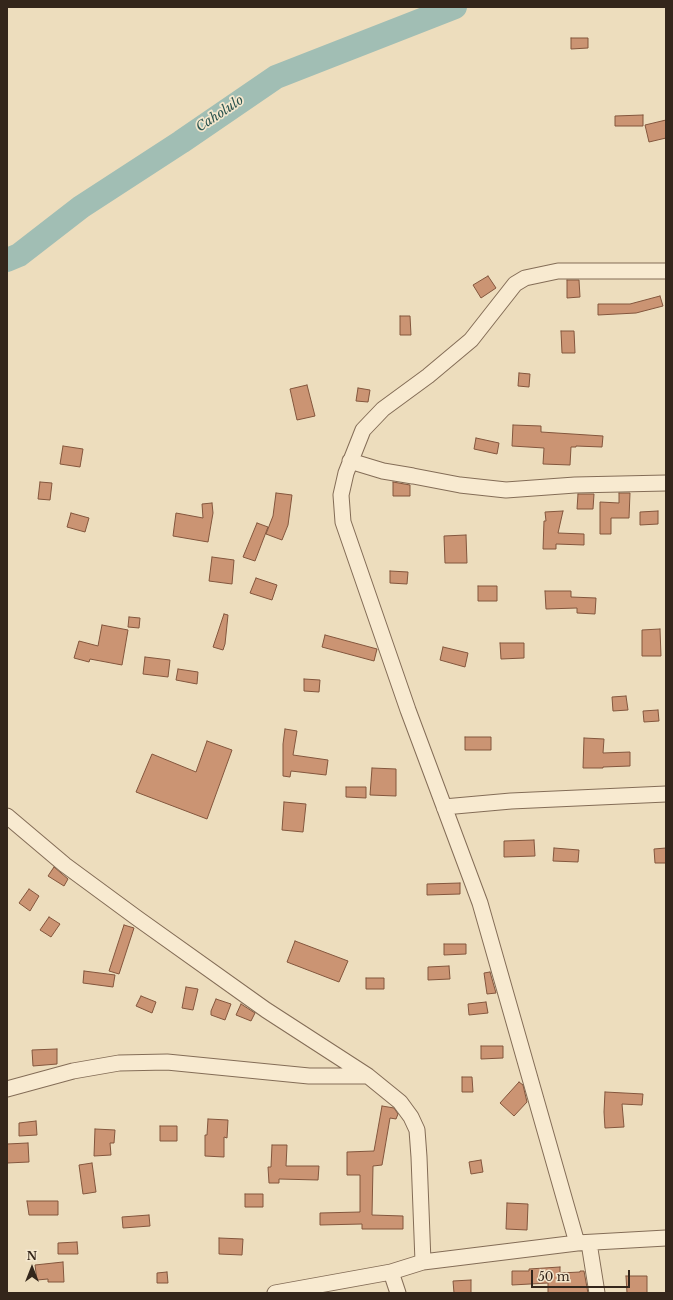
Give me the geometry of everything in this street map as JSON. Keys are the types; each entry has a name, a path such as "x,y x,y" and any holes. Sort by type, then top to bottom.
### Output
{"street":[{"path":"597,1293 480,903 408,710 343,522 341,495 350,461 363,430 383,409 428,376 471,340 515,284 525,278 558,271 666,271"},
{"path":"350,461 398,474 460,485 506,490 575,485 666,484"},
{"path":"444,807 511,801 666,794"},
{"path":"7,816 65,865 137,918 266,1010 368,1076 400,1102 411,1117 417,1130 422,1262"},
{"path":"7,1089 73,1071 119,1063 167,1062 309,1076 368,1076"},
{"path":"275,1293 391,1272 422,1262 583,1243 666,1238"},
{"path":"391,1272 398,1293"}],"building":[{"path":"571,38 588,38 588,48 571,49"},
{"path":"643,115 643,126 615,126 615,116"},
{"path":"666,120 666,138 649,142 645,125"},
{"path":"488,276 496,288 481,298 473,285"},
{"path":"567,280 579,280 580,297 567,298"},
{"path":"660,296 663,306 636,313 598,315 598,304 630,304"},
{"path":"400,316 410,316 411,335 400,335"},
{"path":"561,331 574,331 575,353 562,353"},
{"path":"519,373 530,374 529,387 518,386"},
{"path":"307,385 315,416 297,420 290,389"},
{"path":"358,388 370,390 368,402 356,401"},
{"path":"513,425 541,426 541,432 603,436 602,447 571,447 570,465 543,464 544,448 512,446"},
{"path":"476,438 499,443 497,454 474,449"},
{"path":"63,446 83,449 80,467 60,464"},
{"path":"40,482 52,483 50,500 38,499"},
{"path":"393,482 410,485 410,496 393,496"},
{"path":"276,493 292,495 288,525 282,540 266,534 273,516"},
{"path":"619,493 630,493 629,518 611,518 611,534 600,534 600,502 619,503"},
{"path":"578,494 594,494 593,509 577,509"},
{"path":"212,503 213,513 208,542 173,536 176,513 203,518 202,504"},
{"path":"563,511 558,533 584,534 584,545 556,544 556,549 543,549 544,521 546,521 545,512"},
{"path":"658,511 658,524 640,525 640,512"},
{"path":"71,513 89,518 85,532 67,527"},
{"path":"257,523 268,527 255,561 243,557"},
{"path":"466,535 467,563 445,563 444,536"},
{"path":"212,557 234,560 232,584 209,581"},
{"path":"390,571 408,572 407,584 390,583"},
{"path":"256,578 277,585 272,600 250,593"},
{"path":"478,586 497,586 497,601 478,601"},
{"path":"545,591 571,591 571,597 596,598 595,614 577,613 577,608 546,609"},
{"path":"224,614 228,615 223,650 213,647"},
{"path":"129,617 140,618 139,628 128,627"},
{"path":"102,625 128,630 122,665 90,659 89,662 74,658 79,641 98,646"},
{"path":"660,629 661,656 642,656 642,630"},
{"path":"325,635 377,649 374,661 322,647"},
{"path":"500,643 524,643 524,658 501,659"},
{"path":"443,647 468,653 465,667 440,660"},
{"path":"145,657 170,660 168,677 143,674"},
{"path":"178,669 198,672 197,684 176,680"},
{"path":"304,679 320,680 319,692 304,691"},
{"path":"626,696 628,710 613,711 612,697"},
{"path":"658,710 659,721 644,722 643,711"},
{"path":"285,729 297,731 293,755 328,760 326,775 291,771 290,777 283,776 283,744"},
{"path":"465,737 491,737 491,750 465,750"},
{"path":"584,738 604,739 603,753 630,752 630,766 583,768"},
{"path":"207,741 232,750 207,819 136,792 152,754 196,772"},
{"path":"372,768 396,769 396,796 370,795"},
{"path":"346,787 366,787 366,798 346,797"},
{"path":"284,802 306,804 303,832 282,830"},
{"path":"534,840 535,856 504,857 504,841"},
{"path":"554,848 579,850 578,862 553,861"},
{"path":"666,848 666,863 655,863 654,849"},
{"path":"54,867 68,879 64,886 48,876"},
{"path":"460,883 460,894 427,895 427,884"},
{"path":"29,889 39,896 30,911 19,903"},
{"path":"49,917 60,924 51,937 40,930"},
{"path":"124,925 134,928 119,974 109,971"},
{"path":"295,941 348,961 339,982 287,962"},
{"path":"444,944 466,944 466,954 444,955"},
{"path":"449,966 450,979 428,980 428,967"},
{"path":"84,971 115,975 113,987 83,983"},
{"path":"490,972 496,993 487,994 484,973"},
{"path":"366,978 384,978 384,989 366,989"},
{"path":"186,987 198,989 193,1010 182,1008"},
{"path":"141,996 156,1002 152,1013 136,1006"},
{"path":"216,999 231,1004 225,1020 211,1015"},
{"path":"486,1002 488,1013 469,1015 468,1004"},
{"path":"241,1004 255,1013 251,1021 236,1015"},
{"path":"481,1046 503,1046 503,1058 481,1059"},
{"path":"57,1049 57,1064 33,1066 32,1050"},
{"path":"462,1077 472,1077 473,1092 462,1092"},
{"path":"519,1082 523,1085 527,1102 514,1116 500,1103"},
{"path":"605,1092 643,1094 642,1105 622,1104 624,1127 605,1128"},
{"path":"382,1106 394,1108 398,1114 396,1119 390,1118 382,1165 373,1166 372,1215 403,1216 403,1229 362,1229 362,1224 320,1225 320,1213 360,1212 360,1175 347,1175 347,1152 374,1151"},
{"path":"208,1119 228,1120 227,1138 224,1137 224,1157 205,1156 205,1135 207,1135"},
{"path":"36,1121 37,1135 19,1136 19,1123"},
{"path":"160,1126 177,1126 177,1141 160,1141"},
{"path":"95,1129 115,1130 114,1143 110,1143 111,1155 94,1156"},
{"path":"28,1143 29,1162 7,1163 7,1144"},
{"path":"272,1145 287,1145 286,1166 319,1166 318,1180 279,1179 279,1183 269,1183 268,1167 271,1167"},
{"path":"481,1160 483,1172 471,1174 469,1162"},
{"path":"92,1163 96,1192 83,1194 79,1165"},
{"path":"245,1194 263,1194 263,1207 245,1207"},
{"path":"27,1201 58,1201 58,1215 29,1215"},
{"path":"507,1203 528,1204 527,1230 506,1229"},
{"path":"149,1215 150,1226 123,1228 122,1217"},
{"path":"219,1238 243,1239 242,1255 219,1254"},
{"path":"77,1242 78,1254 58,1254 58,1243"},
{"path":"63,1262 64,1282 48,1282 48,1279 37,1280 35,1265"},
{"path":"560,1267 560,1273 584,1271 588,1293 548,1293 548,1283 512,1285 512,1271 529,1271 529,1269"},
{"path":"167,1272 168,1283 157,1283 157,1273"},
{"path":"626,1276 647,1276 647,1293 627,1293"},
{"path":"471,1280 471,1293 454,1293 453,1281"}],"waterway":[{"name":"Caholulo","path":"7,260 19,255 81,207 181,142 276,77 455,7"}]}
